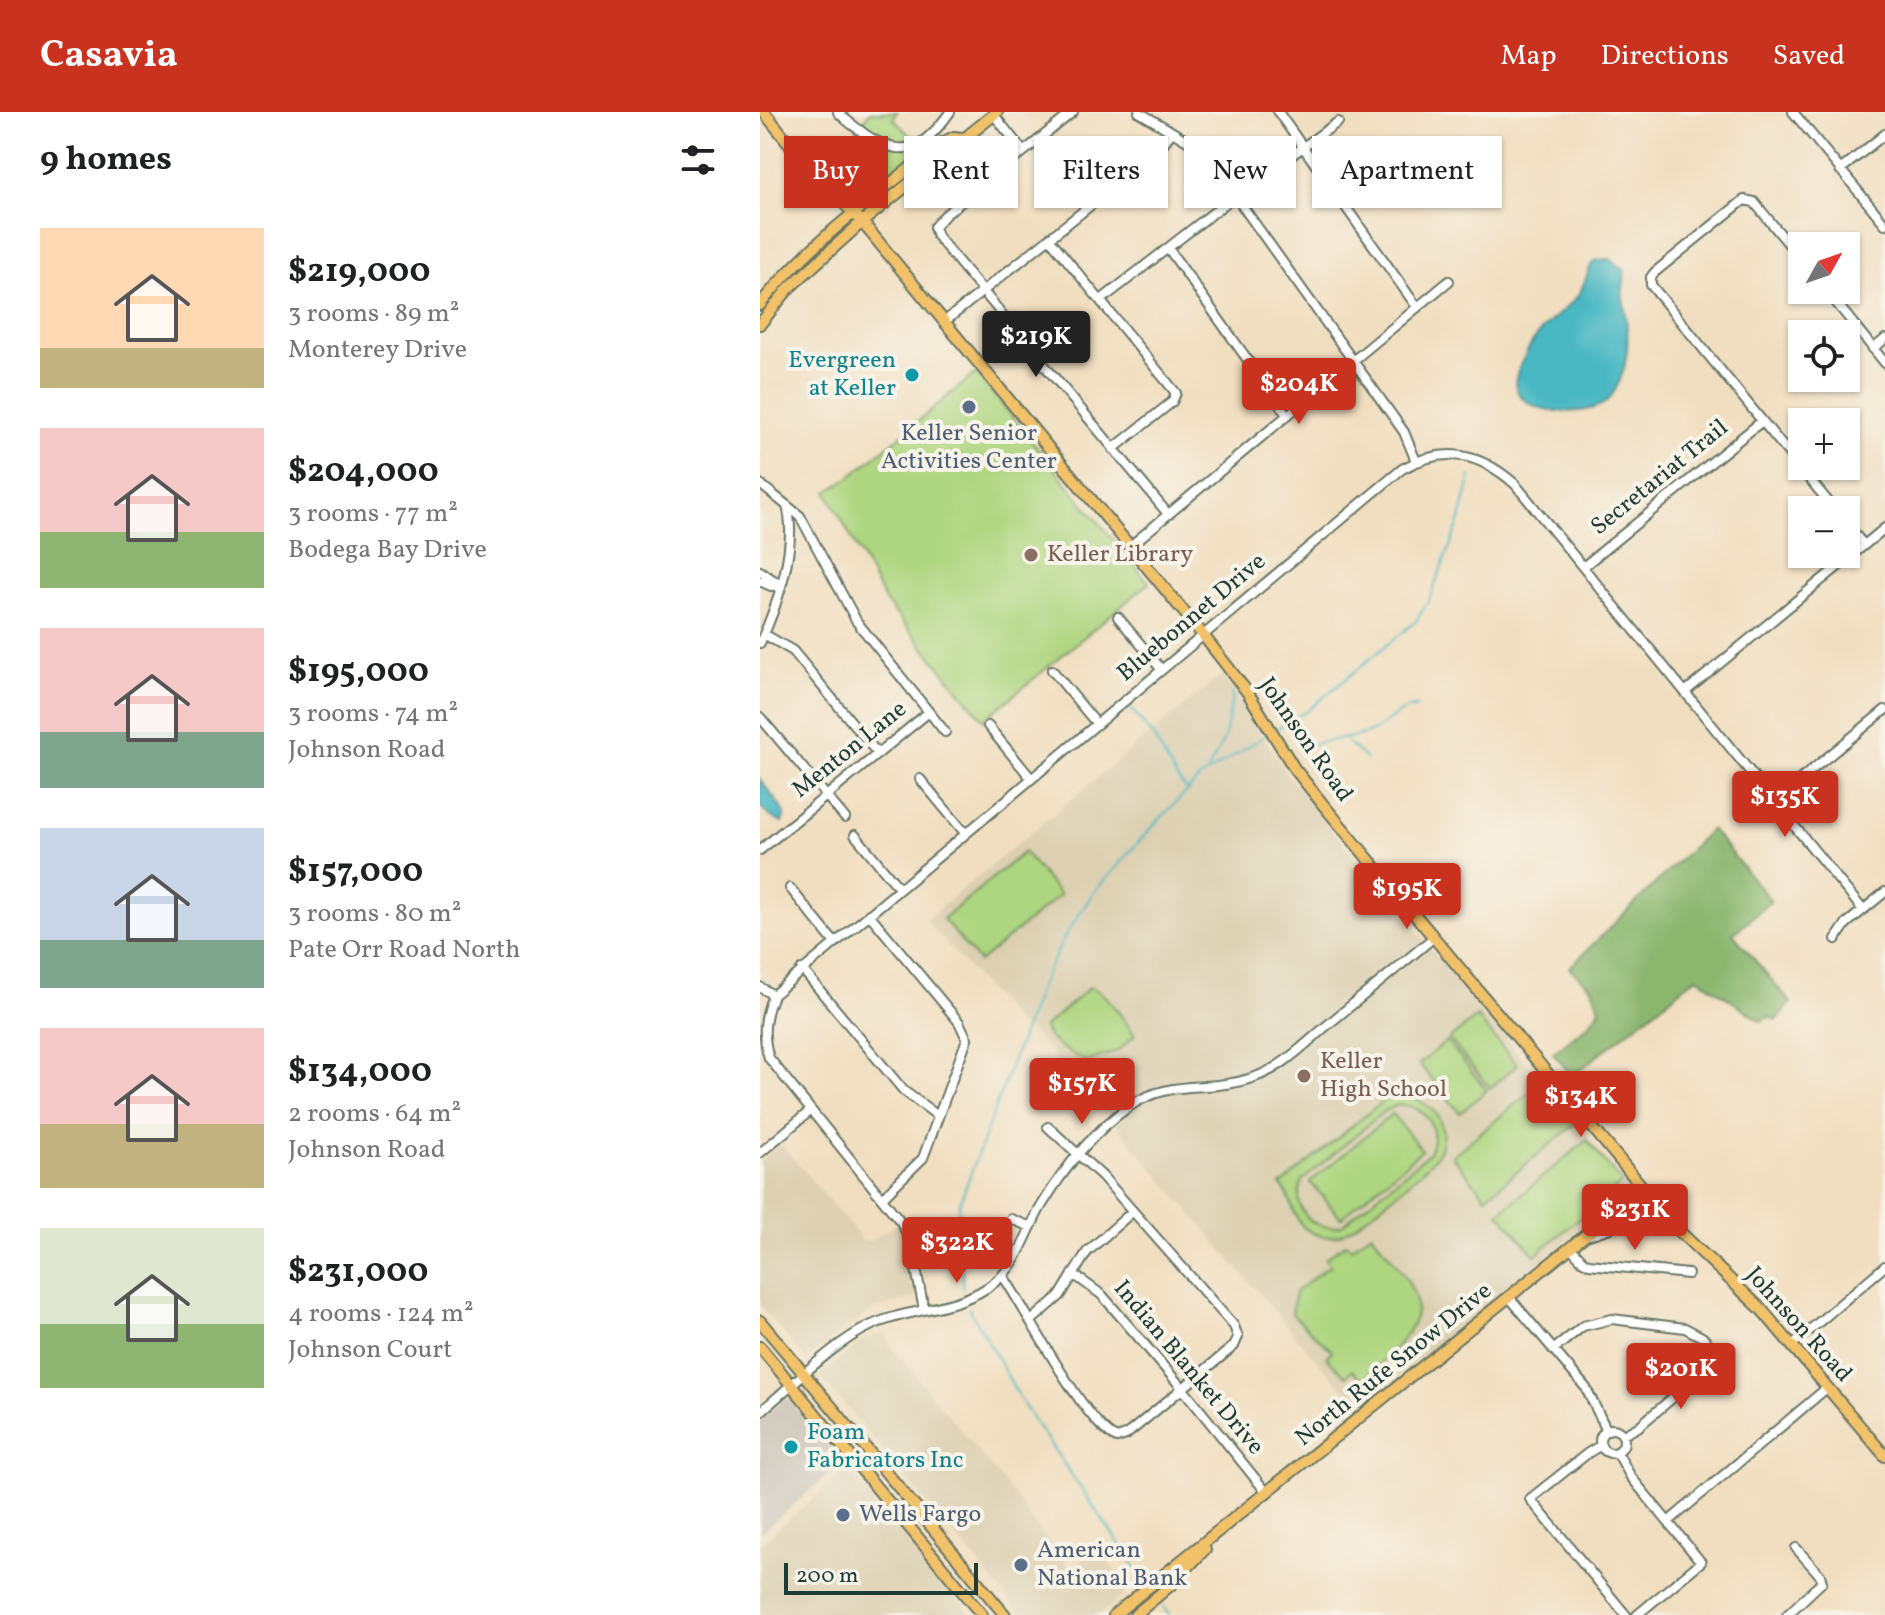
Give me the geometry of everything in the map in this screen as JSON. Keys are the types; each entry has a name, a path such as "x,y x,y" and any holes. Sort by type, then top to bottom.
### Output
{"main road":[{"name":"Johnson Road","path":"764,112 805,163 858,218 1203,635 1266,719 1294,768 1434,937 1692,1244 1746,1293 1885,1456"},
{"path":"760,305 782,279 858,218 942,143 954,137 963,138 996,113"},
{"path":"760,324 789,288 858,218"},
{"name":"North Rufe Snow Drive","path":"1114,1615 1509,1297 1647,1192"},
{"path":"760,1321 1005,1615"},
{"path":"760,1347 982,1615"},
{"path":"912,1530 925,1518"},
{"name":"North Rufe Snow Drive","path":"1135,1615 1172,1584 1228,1524"}],"street":[{"path":"838,112 879,144 899,150 920,143 942,124 950,112"},
{"path":"1073,112 934,227 937,236 1168,514"},
{"path":"1139,112 1184,139"},
{"path":"1278,112 1417,307"},
{"path":"1793,112 1885,224"},
{"path":"996,113 1023,151"},
{"path":"1296,153 1338,122"},
{"path":"944,322 1155,154 1172,132"},
{"path":"1840,170 1885,134"},
{"path":"1788,243 1754,202 1744,200 1655,272 1651,285 1824,496"},
{"path":"1101,300 1219,208"},
{"path":"1245,208 1404,432 1416,461"},
{"path":"1049,238 1176,393 1172,402 1113,449"},
{"path":"1168,248 1287,415"},
{"path":"1129,547 1449,281"},
{"path":"1837,304 1885,363"},
{"path":"1873,349 1885,339"},
{"name":"Secretariat Trail","path":"1583,567 1762,421"},
{"name":"Bluebonnet Drive","path":"773,995 1402,469 1416,461 1448,454 1474,457 1497,468 1515,484 1863,910"},
{"path":"760,484 800,516 857,622 945,732"},
{"path":"785,502 789,512 788,549 781,585 762,638 793,651 878,754"},
{"path":"1685,692 1885,528"},
{"path":"788,549 791,541 799,537 808,538 814,544"},
{"path":"1860,540 1864,545"},
{"path":"760,571 781,585"},
{"path":"760,581 771,586 781,585"},
{"path":"1118,617 1161,669"},
{"path":"1052,670 1096,723"},
{"path":"1774,801 1885,710"},
{"name":"Menton Lane","path":"760,850 929,712"},
{"path":"760,718 845,818"},
{"path":"988,726 1031,778"},
{"path":"920,779 965,833"},
{"path":"855,835 899,888"},
{"path":"790,888 834,942"},
{"path":"1836,939 1843,927 1885,892"},
{"path":"869,914 959,1022 967,1039 923,1158 883,1197"},
{"path":"760,1412 852,1336 869,1326 971,1297 1003,1276 1077,1152 1131,1105 1158,1091 1174,1087 1225,1085 1264,1073 1304,1045 1434,937"},
{"path":"802,969 904,1091 938,1116"},
{"path":"760,987 773,995 764,1022 769,1058 901,1222 911,1243 924,1310"},
{"path":"760,1153 810,1111"},
{"path":"1003,1276 1073,1390 1111,1436 1117,1438 1126,1435 1183,1389 1234,1346 1238,1337 1234,1326 1132,1212 1077,1152 1048,1127"},
{"path":"1031,1321 1053,1304 1087,1252 1132,1212"},
{"path":"1011,1219 1031,1227"},
{"path":"1571,1248 1589,1264 1688,1274"},
{"path":"1792,1345 1885,1266"},
{"name":"Indian Blanket Drive","path":"1073,1274 1102,1295 1267,1493"},
{"path":"1509,1297 1586,1388 1607,1431"},
{"path":"1553,1350 1583,1326 1612,1319 1685,1328 1702,1337 1721,1357 1638,1427 1623,1435"},
{"path":"1668,1522 1828,1387"},
{"path":"1614,1430 1623,1435 1623,1446 1617,1452 1608,1452 1601,1445 1601,1437 1607,1431 1614,1430"},
{"path":"1601,1445 1530,1499 1626,1615"},
{"path":"1617,1452 1627,1472 1701,1562 1637,1615"},
{"path":"1787,1615 1822,1582 1820,1575 1796,1548"}],"shaded area":[{"name":"Keller High School","path":"1223,674 1288,776 1631,1189 1360,1407 1112,1120 1029,1029 1020,1026 925,920"},
{"path":"781,1144 863,1241 869,1241 897,1224 911,1257 918,1296 873,1310 806,1360 760,1305 760,1161"},
{"path":"886,1333 888,1342 1071,1569 1097,1547 1130,1590 1099,1615 1022,1615 819,1375 866,1338"},
{"name":"Foam Fabricators Inc","path":"787,1397 843,1463 760,1533 760,1419"},
{"path":"848,1469 972,1615 760,1615 760,1544"}],"green space":[{"path":"870,112 897,112 893,118 910,136 904,136 904,162 888,173 888,136 852,136"},
{"path":"976,373 1149,583 984,720 885,601 827,492 849,478"},
{"path":"1711,829 1771,901 1733,934 1791,1003 1777,1020 1769,1017 1761,1021 1697,977 1572,1076 1553,1053 1589,1024 1600,1009 1592,988 1569,968"},
{"path":"1024,852 1060,895 979,962 943,919"},
{"path":"1090,987 1109,1000 1135,1035 1118,1051 1087,1062 1050,1039 1044,1027"},
{"path":"1477,1017 1517,1065 1490,1088 1449,1039"},
{"path":"1447,1041 1487,1090 1460,1113 1419,1064"},
{"path":"1540,1084 1574,1125 1486,1197 1452,1156"},
{"path":"1401,1086 1431,1108 1440,1120 1442,1140 1435,1157 1388,1200 1339,1235 1321,1236 1307,1230 1297,1219 1281,1185","holes":["1398,1105 1423,1113 1432,1126 1429,1153 1342,1225 1321,1226 1306,1216 1299,1200 1303,1180 1383,1112"]},
{"path":"1392,1114 1422,1150 1341,1218 1310,1182"},
{"path":"1587,1140 1622,1183 1535,1255 1499,1213"},
{"path":"1371,1233 1406,1277 1414,1294 1416,1309 1413,1324 1402,1339 1363,1380 1352,1370 1346,1376 1326,1357 1332,1351 1292,1314 1295,1292 1330,1265 1325,1259 1346,1243 1351,1248"}],"water":[{"path":"1610,259 1624,269 1623,296 1627,324 1625,363 1616,388 1600,406 1586,410 1553,411 1537,407 1517,391 1516,378 1520,366 1538,335 1577,297 1592,264 1597,260"},
{"path":"760,779 785,813 782,823 760,806"}],"waterway":[{"path":"1275,730 1308,710 1416,621 1430,598 1460,520 1471,476"},
{"path":"1208,770 1225,737 1233,693"},
{"path":"1127,704 1153,736 1177,779 1187,790"},
{"path":"1289,724 1307,746 1367,733 1416,707"},
{"path":"963,1288 959,1205 1041,984 1065,936 1093,893 1200,778 1269,733"},
{"path":"1346,741 1366,759"},
{"path":"969,1308 1026,1409 1147,1584"},
{"path":"1158,1599 1169,1615"}],"place":[{"name":"Evergreen at Keller","path":"912,375"},
{"name":"Keller Senior Activities Center","path":"969,407"},
{"name":"Keller Library","path":"1031,555"},
{"name":"Keller High School","path":"1304,1076"},
{"name":"Foam Fabricators Inc","path":"791,1447"},
{"name":"Wells Fargo","path":"843,1515"},
{"name":"American National Bank","path":"1021,1565"}]}
